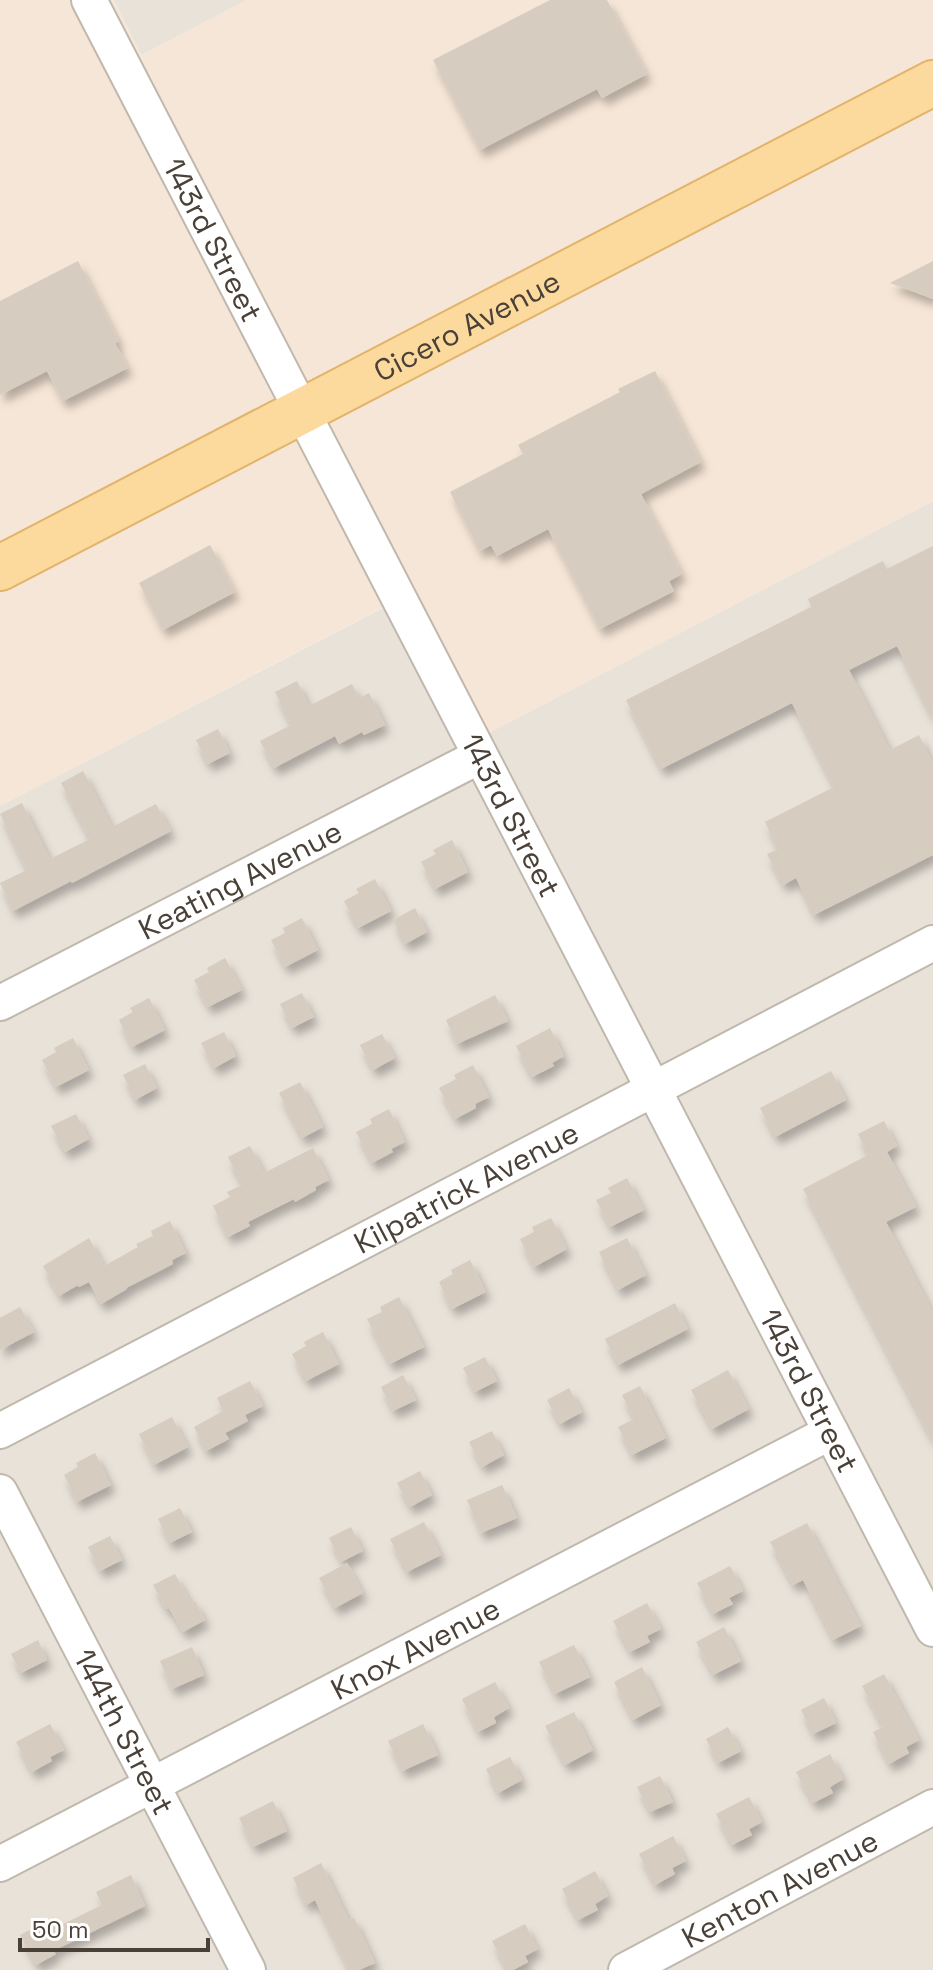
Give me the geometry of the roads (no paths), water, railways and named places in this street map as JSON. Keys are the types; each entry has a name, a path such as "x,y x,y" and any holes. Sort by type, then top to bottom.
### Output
{"main road":[{"name":"Cicero Avenue","path":"0,568 933,83"}],"street":[{"name":"143rd Street","path":"89,0 933,1629"},
{"name":"Keating Avenue","path":"0,1003 480,756"},
{"name":"Kilpatrick Avenue","path":"0,1431 933,943"},
{"name":"Knox Avenue","path":"0,1864 831,1432"},
{"name":"144th Street","path":"0,1492 248,1970"},
{"name":"Kenton Avenue","path":"626,1970 933,1807"}]}
